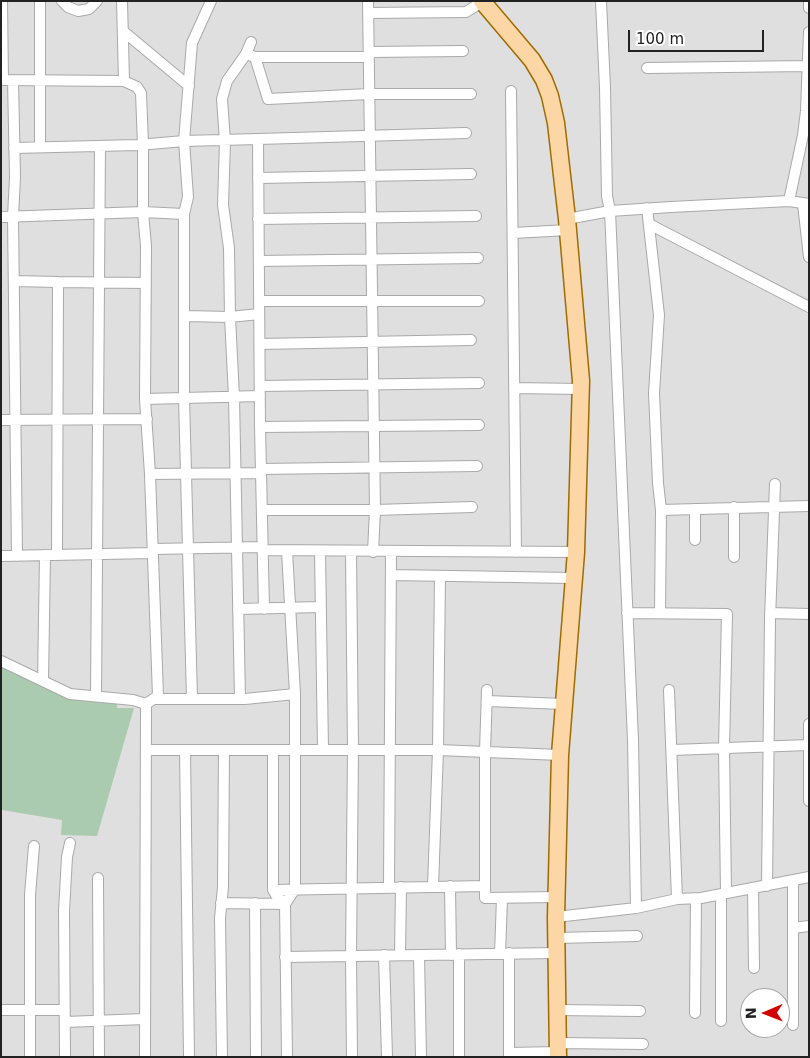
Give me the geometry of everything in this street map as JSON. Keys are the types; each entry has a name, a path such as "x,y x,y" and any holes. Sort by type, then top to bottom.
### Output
{"main road":[{"path":"482,1 532,60 544,80 556,123 568,224 581,389 576,552 560,754 556,917 558,1051"}],"street":[{"path":"2,1 6,80 14,148 13,217 17,556"},
{"path":"40,1 40,147"},
{"path":"62,1 68,8 78,11 89,9 97,1"},
{"path":"122,1 124,81"},
{"path":"192,700 184,398 184,214 188,197 184,141 192,43 211,1"},
{"path":"368,1 375,510 373,552"},
{"path":"368,13 466,12 482,1"},
{"path":"601,1 633,740 636,908"},
{"path":"809,1 809,8"},
{"path":"123,31 188,86"},
{"path":"789,201 806,131 809,32"},
{"path":"251,42 251,56 268,99 369,94 471,94"},
{"path":"240,699 229,248 223,205 224,141 222,99 227,81 251,56 463,51"},
{"path":"647,68 808,66"},
{"path":"6,80 124,81 137,87 141,93 143,212 146,246 145,399 150,474 158,696 150,702 146,750 145,1057"},
{"path":"511,91 516,552"},
{"path":"14,148 143,145 184,141 370,135 466,134"},
{"path":"258,139 260,427 264,609"},
{"path":"96,696 100,146"},
{"path":"258,178 470,174"},
{"path":"512,233 568,224 610,211 789,201 806,204 809,257"},
{"path":"647,208 659,316 654,393 658,483 662,510 660,614"},
{"path":"1,217 143,212 184,214"},
{"path":"258,219 371,219 476,216"},
{"path":"649,224 809,308"},
{"path":"258,261 478,258"},
{"path":"14,281 146,283"},
{"path":"56,554 58,282"},
{"path":"259,302 479,301"},
{"path":"185,316 230,317 259,314"},
{"path":"260,344 472,340"},
{"path":"260,386 479,383"},
{"path":"514,388 581,389"},
{"path":"145,399 260,396"},
{"path":"1,420 147,419"},
{"path":"260,427 479,424"},
{"path":"150,474 235,474 261,471 477,466"},
{"path":"767,886 770,614 775,484"},
{"path":"662,510 809,506"},
{"path":"262,510 375,510 472,507"},
{"path":"734,508 734,558"},
{"path":"695,509 695,540"},
{"path":"1,556 98,554 189,547 237,547 320,552 576,552"},
{"path":"287,1057 285,904 295,889 295,694 288,550"},
{"path":"320,552 323,750"},
{"path":"350,552 353,750 352,1057"},
{"path":"389,887 391,552"},
{"path":"43,682 45,555"},
{"path":"391,575 573,578"},
{"path":"433,886 438,750 440,576"},
{"path":"238,609 320,607"},
{"path":"627,613 727,614 721,1021"},
{"path":"770,614 809,614"},
{"path":"1,661 70,694 150,702 240,699 295,694"},
{"path":"487,690 485,898 557,897"},
{"path":"669,690 677,899"},
{"path":"486,701 564,704"},
{"path":"809,724 809,801"},
{"path":"672,750 808,745"},
{"path":"146,750 438,750 560,754"},
{"path":"185,750 188,1057"},
{"path":"222,1057 221,903 223,887 224,750"},
{"path":"273,750 273,890 285,904"},
{"path":"65,1057 64,911 67,857 70,843"},
{"path":"30,1057 30,895 34,846"},
{"path":"556,917 636,908 677,899 724,894 809,877"},
{"path":"98,878 99,1057"},
{"path":"792,881 793,1025"},
{"path":"450,886 459,1057"},
{"path":"273,890 352,887 485,886"},
{"path":"400,955 401,887"},
{"path":"753,888 754,968"},
{"path":"502,898 509,1055 643,1044"},
{"path":"695,1013 696,898"},
{"path":"221,903 255,902 285,904"},
{"path":"255,902 256,1057"},
{"path":"793,928 809,926"},
{"path":"285,957 504,953 636,936"},
{"path":"384,955 387,1057"},
{"path":"419,955 421,1057"},
{"path":"1,1010 65,1010"},
{"path":"557,1010 640,1011"},
{"path":"65,1022 145,1019"}],"shaded area":[{"path":"1,1 809,1 809,1057 1,1057"}],"green space":[{"path":"1,665 70,699 117,701 117,708 134,708 97,836 61,835 62,820 2,810 1,813"}]}
